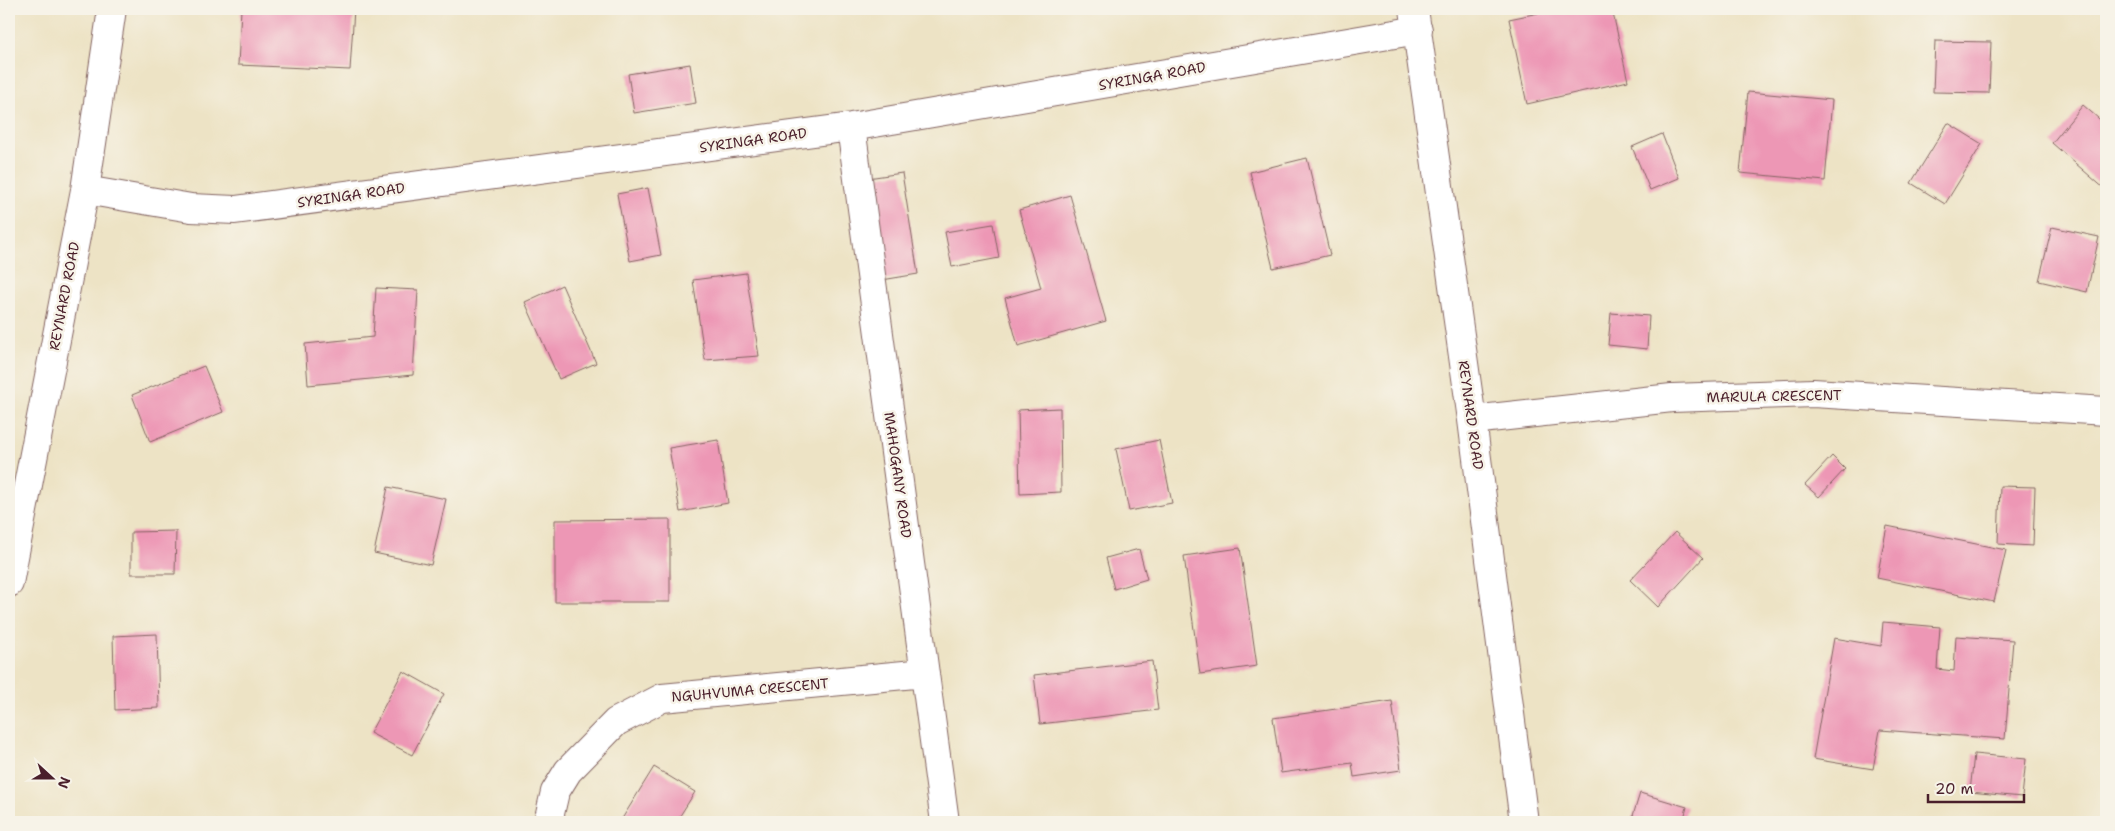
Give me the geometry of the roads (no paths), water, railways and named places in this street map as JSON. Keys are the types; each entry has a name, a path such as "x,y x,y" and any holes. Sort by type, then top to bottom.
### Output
{"street":[{"name":"REYNARD ROAD","path":"9,582 14,530 85,190 112,9"},
{"name":"REYNARD ROAD","path":"1416,20 1472,420 1524,822"},
{"name":"SYRINGA ROAD","path":"85,190 191,208 235,210 851,127 1416,20"},
{"name":"MAHOGANY ROAD","path":"851,127 945,822"},
{"name":"MARULA CRESCENT","path":"1472,420 1672,398 1813,393 2106,411"},
{"name":"NGUHVUMA CRESCENT","path":"548,822 555,792 568,771 616,722 662,698 925,673"}]}
